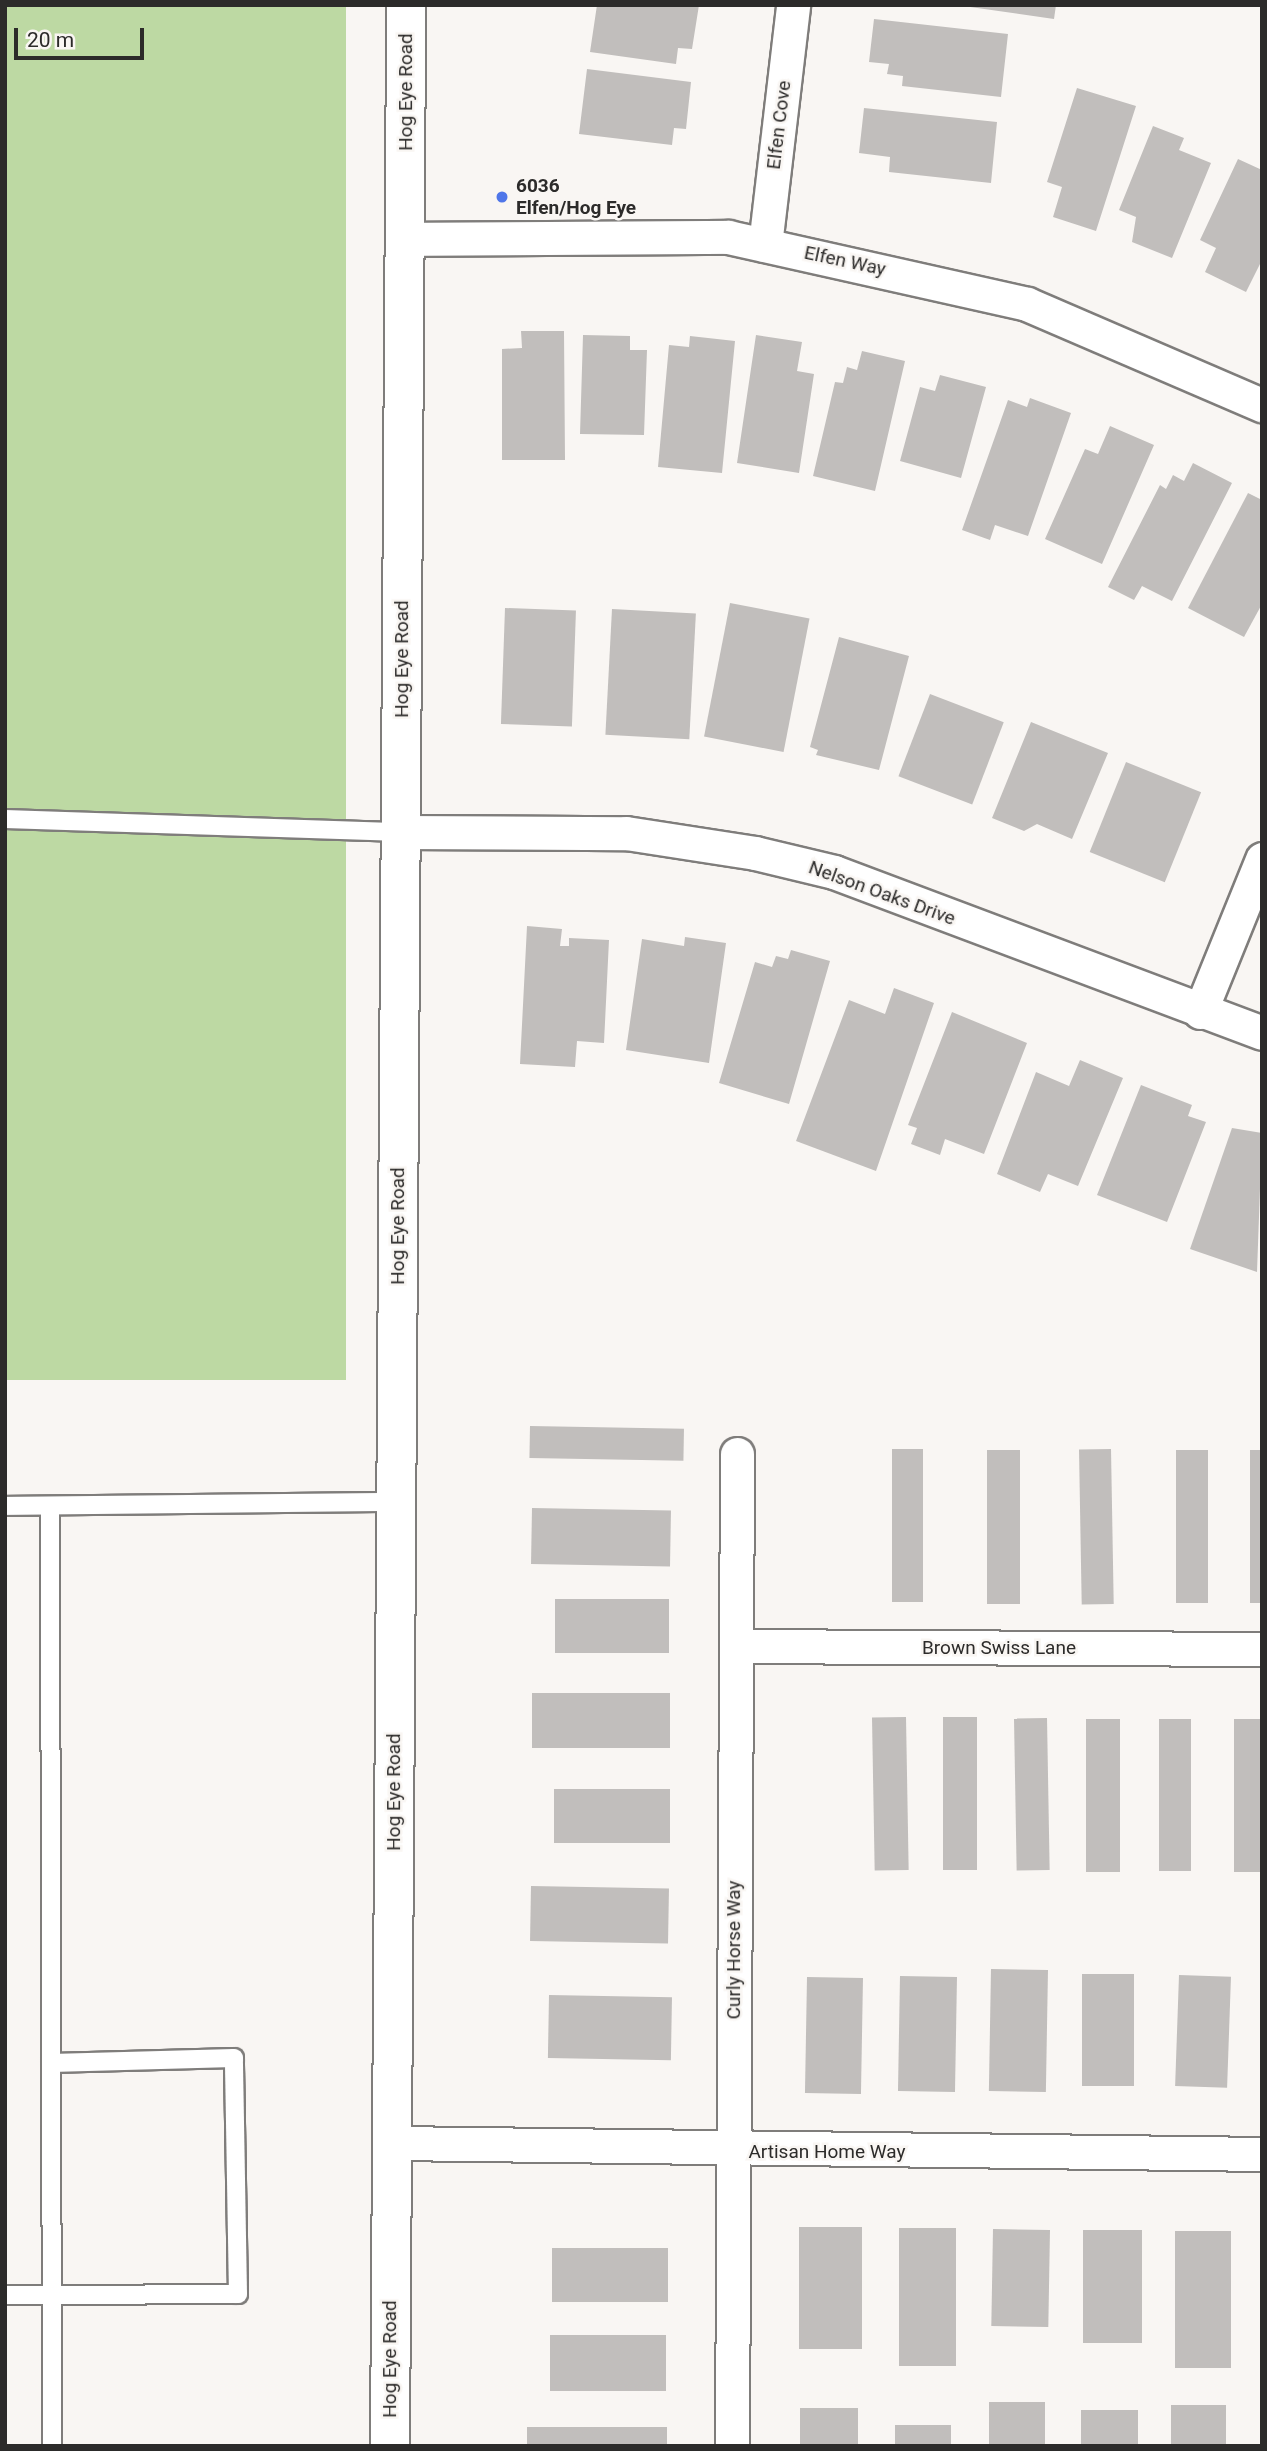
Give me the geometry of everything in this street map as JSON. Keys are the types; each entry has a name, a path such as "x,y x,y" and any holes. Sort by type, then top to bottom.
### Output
{"street":[{"name":"Hog Eye Road","path":"390,2446 406,5"},
{"name":"Elfen Cove","path":"765,245 793,5"},
{"name":"Elfen Way","path":"405,239 606,235 728,237 1027,304 1262,405"},
{"name":"Nelson Oaks Drive","path":"401,832 626,834 755,853 834,873 1200,1013 1262,1033"},
{"path":"1200,1013 1262,859"},
{"name":"Curly Horse Way","path":"732,2446 737,1454"},
{"name":"Brown Swiss Lane","path":"736,1646 1262,1649"},
{"name":"Artisan Home Way","path":"392,2143 733,2151 1262,2154"}],"lane":[{"path":"5,819 401,832"},
{"path":"5,1506 396,1502"},
{"path":"50,1506 52,2446"},
{"path":"5,2295 238,2294 234,2058 51,2063"}],"green space":[{"path":"5,5 346,5 346,1380 5,1380"}],"building":[{"path":"597,5 699,5 692,49 678,48 676,64 590,52"},
{"path":"956,5 1056,5 1054,19"},
{"path":"874,19 1008,34 1001,97 902,86 903,76 887,74 889,64 869,62"},
{"path":"587,69 691,82 686,129 674,128 672,145 579,134"},
{"path":"1077,88 1136,106 1096,231 1053,217 1062,187 1047,182"},
{"path":"864,108 997,122 991,183 889,172 890,157 859,153"},
{"path":"1153,126 1184,138 1179,150 1211,163 1172,258 1132,242 1136,217 1119,210"},
{"path":"1238,159 1262,170 1262,260 1246,292 1205,272 1216,248 1200,240"},
{"path":"521,331 564,331 565,460 502,460 502,349 522,348"},
{"path":"583,335 630,336 630,350 647,350 644,435 580,434"},
{"path":"756,335 802,342 797,371 814,374 799,473 737,463"},
{"path":"690,336 735,341 722,473 658,467 669,345 689,347"},
{"path":"862,351 905,361 875,491 813,476 835,382 843,383 847,367 857,370"},
{"path":"940,375 986,387 961,478 900,461 920,387 935,391"},
{"path":"1030,398 1071,413 1028,536 995,525 990,540 962,530 1008,400 1027,407"},
{"path":"1110,426 1154,445 1102,564 1045,539 1085,449 1098,454"},
{"path":"1193,463 1232,483 1172,601 1142,586 1134,600 1108,587 1160,485 1166,489 1173,475 1184,481"},
{"path":"1248,493 1262,500 1262,604 1244,637 1188,608"},
{"path":"730,603 810,618 784,752 704,737"},
{"path":"505,608 576,610 572,726 501,724"},
{"path":"612,609 696,613 689,739 605,735"},
{"path":"839,637 909,656 879,770 816,755 818,750 810,747"},
{"path":"930,694 1004,722 972,804 898,776"},
{"path":"1031,722 1108,753 1072,839 1037,824 1024,831 992,818"},
{"path":"1126,762 1201,792 1165,882 1090,852"},
{"path":"527,926 562,929 560,946 569,946 569,938 609,940 604,1043 577,1041 575,1067 520,1064"},
{"path":"685,937 726,943 709,1063 626,1050 642,939 684,946"},
{"path":"791,950 830,961 789,1104 719,1083 755,962 772,967 776,956 788,959"},
{"path":"894,988 934,1003 876,1171 796,1141 849,1000 885,1014"},
{"path":"952,1012 1027,1043 984,1154 945,1139 940,1155 911,1144 917,1128 908,1125"},
{"path":"1080,1060 1123,1078 1078,1186 1048,1174 1040,1192 997,1174 1036,1072 1069,1086"},
{"path":"1141,1085 1192,1105 1188,1116 1206,1122 1167,1222 1097,1195"},
{"path":"1232,1128 1262,1133 1257,1272 1190,1249"},
{"path":"530,1426 684,1429 683,1461 529,1458"},
{"path":"892,1449 923,1449 923,1602 892,1602"},
{"path":"1111,1449 1114,1604 1082,1605 1079,1450"},
{"path":"987,1450 1020,1450 1020,1604 987,1604"},
{"path":"1176,1450 1208,1450 1208,1603 1176,1603"},
{"path":"1250,1450 1262,1450 1262,1603 1250,1603"},
{"path":"532,1508 671,1510 670,1566 531,1564"},
{"path":"555,1599 669,1599 669,1653 555,1653"},
{"path":"532,1693 670,1693 670,1748 532,1748"},
{"path":"906,1717 909,1870 875,1871 872,1718"},
{"path":"943,1717 977,1717 977,1870 943,1870"},
{"path":"1047,1718 1050,1870 1017,1871 1014,1719"},
{"path":"1086,1719 1120,1719 1120,1872 1086,1872"},
{"path":"1159,1719 1191,1719 1191,1871 1159,1871"},
{"path":"1234,1719 1262,1719 1262,1872 1234,1872"},
{"path":"554,1789 670,1789 670,1843 554,1843"},
{"path":"531,1886 669,1888 668,1943 530,1941"},
{"path":"991,1969 1048,1970 1046,2092 989,2091"},
{"path":"1082,1974 1134,1974 1134,2086 1082,2086"},
{"path":"1179,1975 1231,1977 1227,2088 1175,2086"},
{"path":"900,1976 957,1977 955,2092 898,2091"},
{"path":"807,1977 863,1978 861,2094 805,2093"},
{"path":"549,1995 672,1997 671,2060 548,2058"},
{"path":"799,2227 862,2227 862,2349 799,2349"},
{"path":"899,2228 956,2228 956,2366 899,2366"},
{"path":"993,2229 1050,2230 1048,2327 991,2326"},
{"path":"1083,2230 1142,2230 1142,2343 1083,2343"},
{"path":"1175,2231 1231,2231 1231,2368 1175,2368"},
{"path":"552,2248 668,2248 668,2302 552,2302"},
{"path":"550,2335 666,2335 666,2391 550,2391"},
{"path":"989,2402 1045,2402 1045,2446 989,2446"},
{"path":"1171,2405 1226,2405 1226,2446 1171,2446"},
{"path":"800,2408 858,2408 858,2446 800,2446"},
{"path":"1081,2410 1138,2410 1138,2446 1081,2446"},
{"path":"895,2425 951,2425 951,2446 895,2446"},
{"path":"527,2427 667,2427 667,2446 527,2446"}],"place":[{"name":"6036 Elfen/Hog Eye","path":"502,197"}]}
